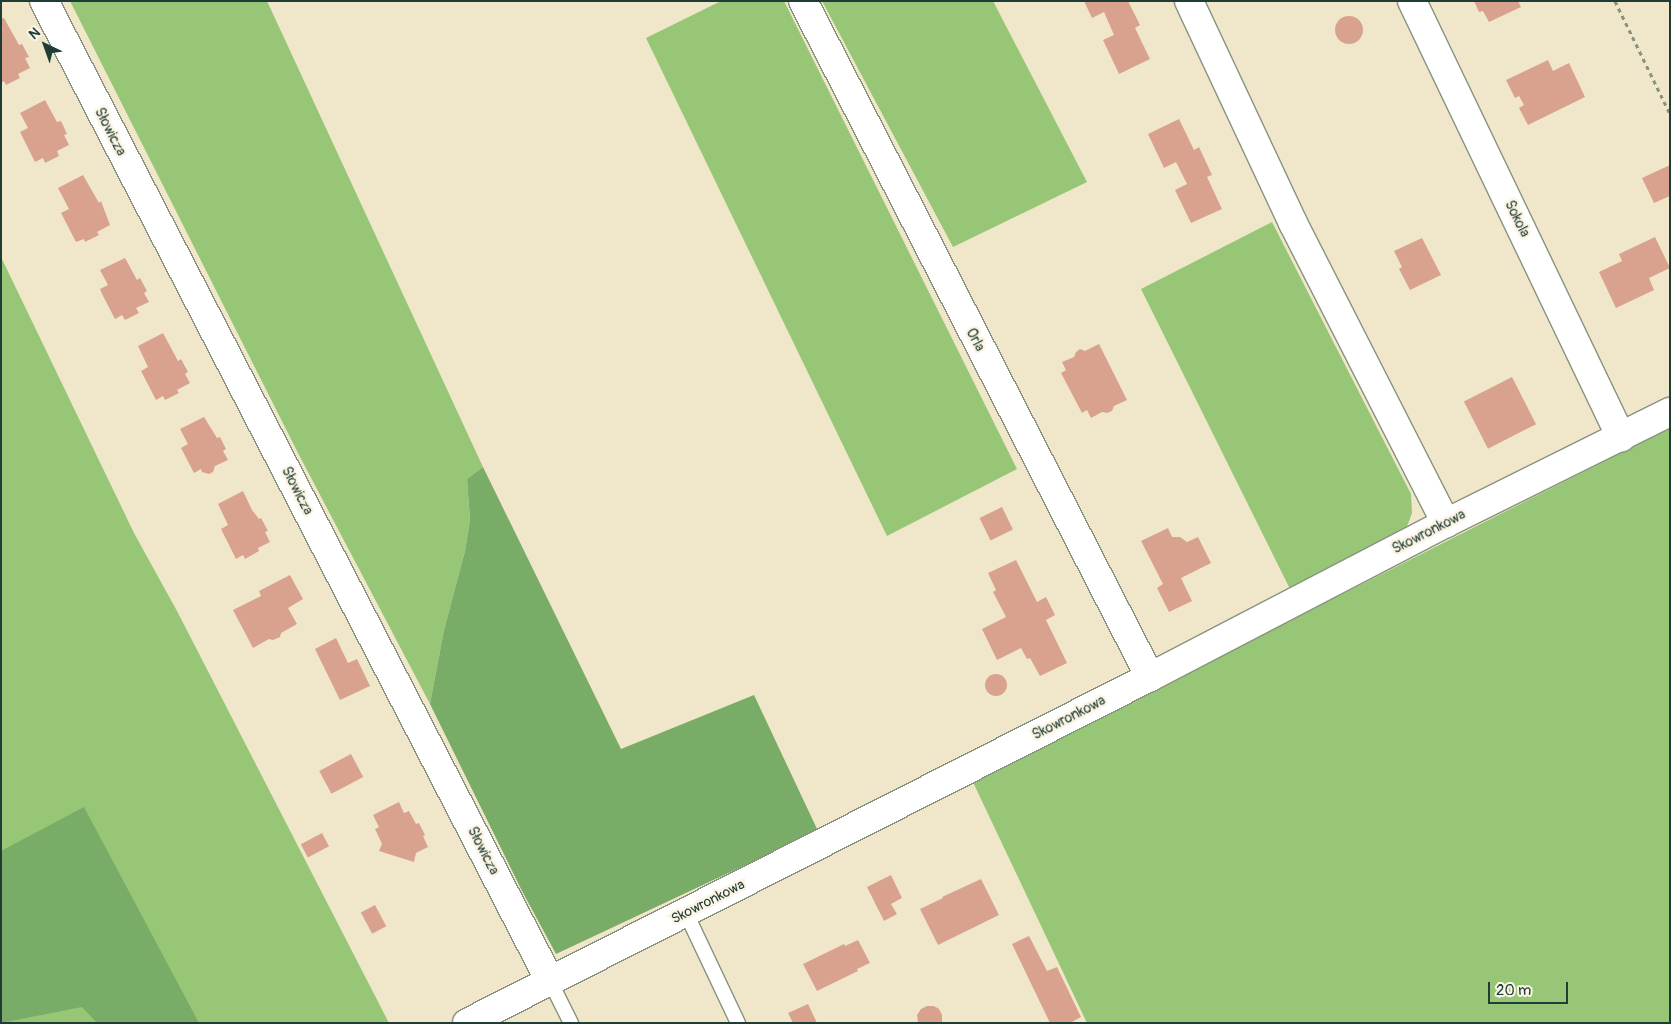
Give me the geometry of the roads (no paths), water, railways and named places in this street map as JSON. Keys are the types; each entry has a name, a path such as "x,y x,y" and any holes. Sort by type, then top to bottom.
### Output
{"street":[{"name":"Słowicza","path":"44,1 550,981"},
{"name":"Orla","path":"803,1 1150,677"},
{"path":"1189,1 1293,223 1446,523"},
{"name":"Sokola","path":"1412,1 1621,437"},
{"name":"Skowronkowa","path":"467,1023 1150,677 1446,523 1670,412"}],"lane":[{"path":"686,913 738,1023"},
{"path":"550,981 571,1023"}]}
